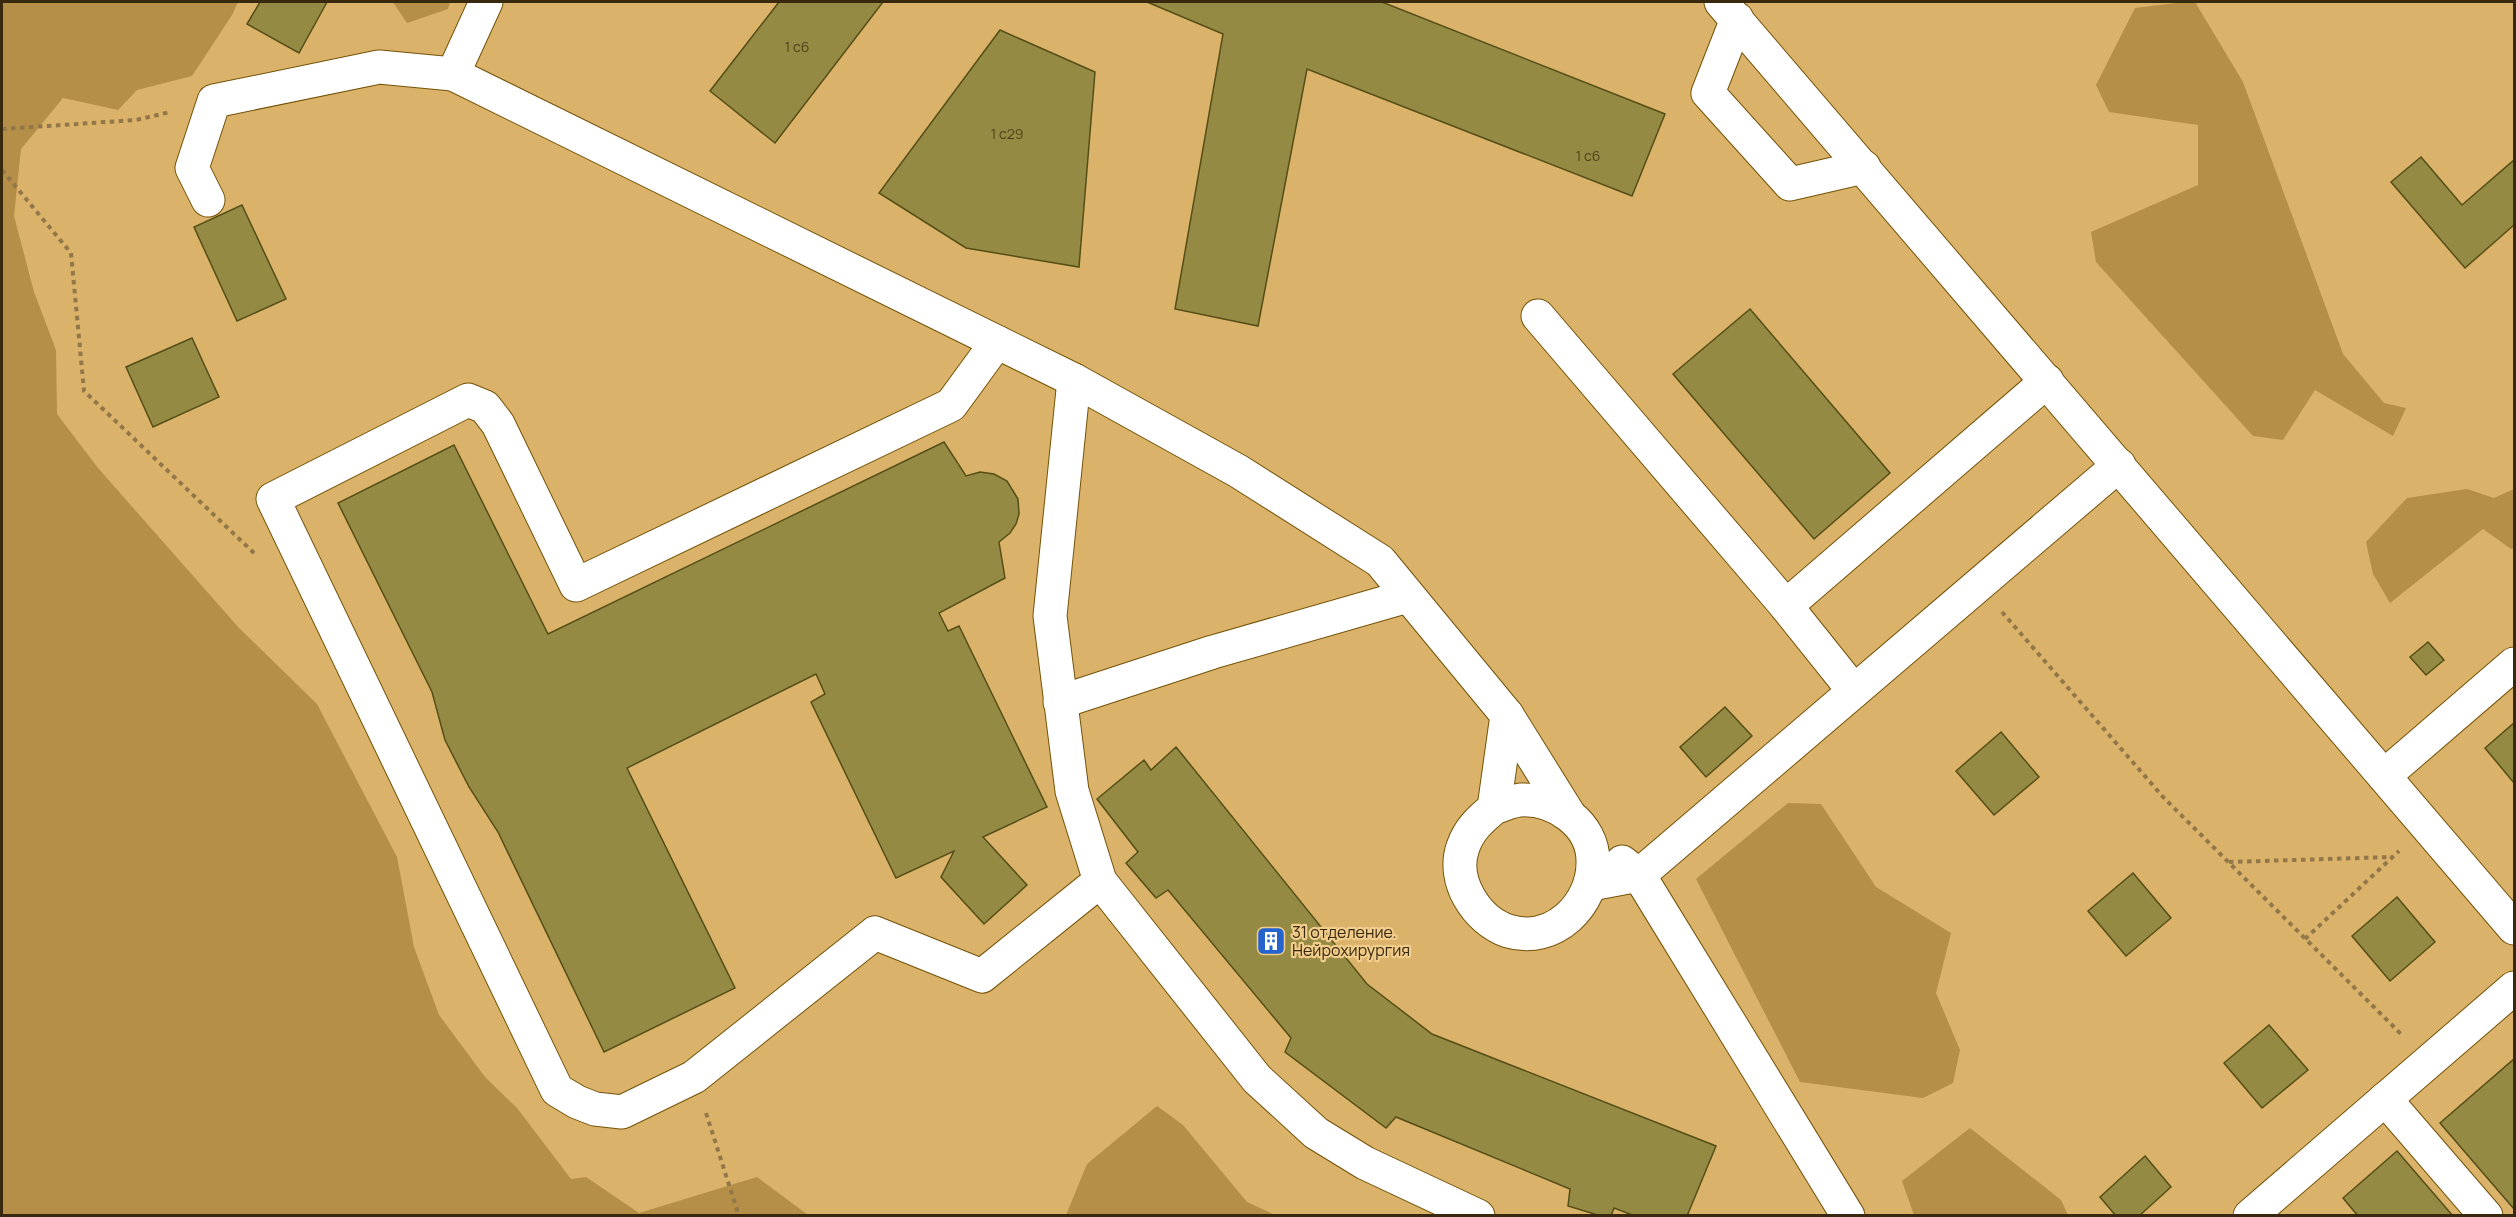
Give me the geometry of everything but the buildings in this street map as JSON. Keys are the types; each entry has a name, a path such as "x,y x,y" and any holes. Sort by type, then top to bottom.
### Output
{"lane":[{"path":"453,74 486,2"},
{"path":"1729,10 1708,93 1790,184 1864,167"},
{"path":"1729,10 2514,928"},
{"path":"208,200 192,168 214,101 379,67 453,74 1074,380 1238,471 1380,561 1507,715 1577,823 1593,858 1591,884 1580,907 1560,925 1535,933 1509,931 1486,919 1469,899 1461,874 1462,848 1474,825 1494,808 1519,800 1545,801 1577,823 1639,875 1848,1215"},
{"path":"1538,316 1786,606 1854,692"},
{"path":"997,342 951,405 576,585 498,424 485,407 468,400 273,499 557,1090 577,1102 596,1109 622,1112 694,1077 875,933 982,976 1100,881"},
{"path":"1074,380 1050,616 1072,790 1100,881 1257,1079 1316,1133 1365,1163 1478,1215"},
{"path":"1786,606 2047,381"},
{"path":"1591,884 1639,875 2119,465"},
{"path":"1060,702 1213,652 1408,596"},
{"path":"2384,776 2514,664"},
{"path":"1494,808 1507,715"},
{"path":"2250,1215 2514,988"},
{"path":"2385,1099 2486,1215"}],"path":[{"path":"2,129 136,120 214,101"},
{"path":"2,170 71,254 84,391 257,556"},
{"path":"1978,585 2164,798 2429,1062"},
{"path":"2305,939 2427,826"},
{"path":"2229,862 2393,857"},
{"path":"694,1077 739,1215"}],"shaded area":[{"path":"2,2 2514,2 2514,1215 2,1215"},
{"path":"2,2 238,2 192,76 137,90 118,110 63,98 21,149 14,216 34,292 56,350 57,414 98,468 239,628 317,704 397,857 414,947 439,1015 485,1077 517,1108 571,1179 586,1177 639,1213 757,1177 808,1215 2,1215"},
{"path":"393,2 450,2 448,9 407,23"},
{"path":"2195,2 2243,82 2343,354 2384,403 2406,408 2393,436 2315,390 2283,440 2253,436 2096,262 2091,232 2198,185 2198,125 2109,112 2096,85 2135,8"},
{"path":"2467,489 2494,498 2514,489 2514,548 2511,549 2483,529 2390,603 2373,574 2366,542 2407,498"},
{"path":"1788,803 1821,804 1876,887 1951,933 1936,993 1960,1050 1953,1083 1923,1098 1800,1082 1696,879"},
{"path":"1157,1106 1183,1125 1247,1202 1275,1215 1066,1215 1087,1164"},
{"path":"1970,1128 2061,1200 2068,1215 1914,1215 1902,1181"}],"place":[{"name":"31 отделение. Нейрохирургия","path":"1271,941"}]}
